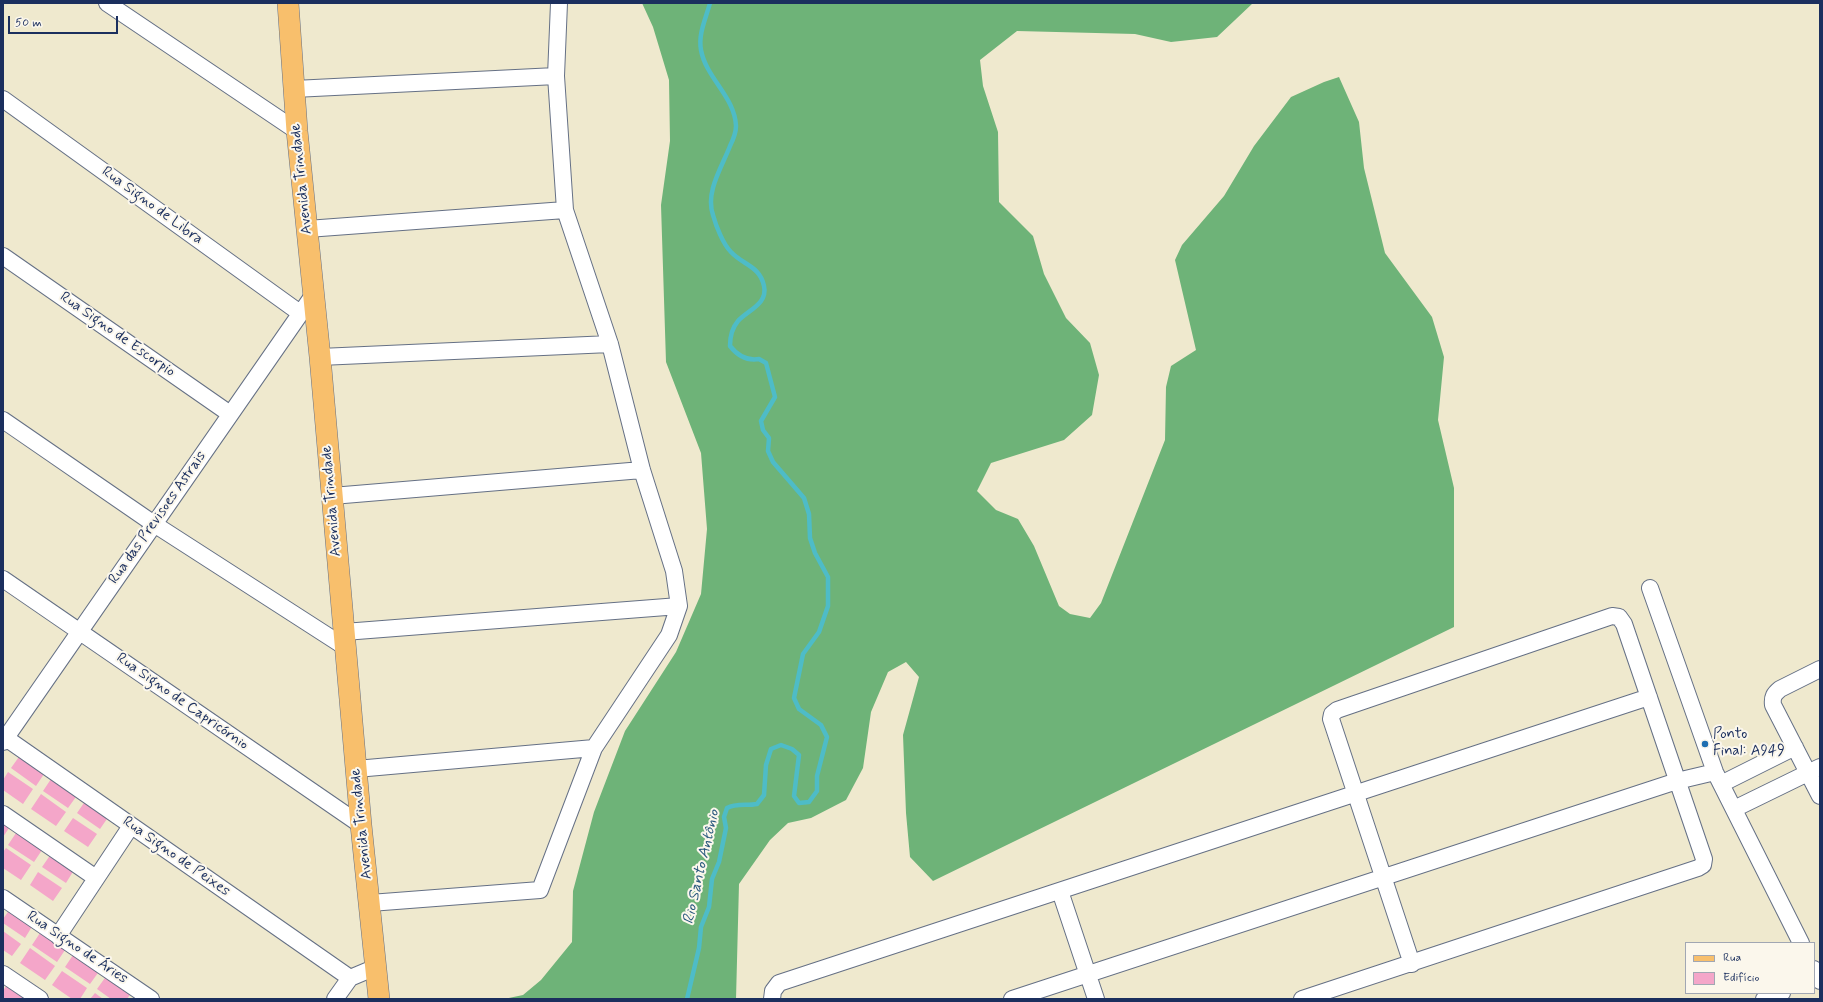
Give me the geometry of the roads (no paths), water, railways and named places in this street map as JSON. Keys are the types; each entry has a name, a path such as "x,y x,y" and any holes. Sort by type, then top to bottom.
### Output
{"main road":[{"name":"Avenida Trindade","path":"288,3 297,131 320,357 361,825 379,999"}],"street":[{"path":"107,3 297,131"},
{"path":"370,903 540,890 594,748 669,635 679,606 674,571 642,470 610,344 566,210 556,76 559,3"},
{"path":"294,89 556,76"},
{"name":"Rua Signo de Libra","path":"3,99 300,313"},
{"path":"307,229 566,210"},
{"name":"Rua Signo de Escorpio","path":"3,256 230,414"},
{"name":"Rua das Previsoes Astrais","path":"4,739 314,294"},
{"path":"320,357 610,344"},
{"path":"3,420 154,524 345,640 679,606"},
{"path":"332,496 642,470"},
{"name":"Rua Signo de Capricórnio","path":"3,578 361,825"},
{"path":"1650,588 1718,778 1800,942"},
{"path":"1302,999 1412,964 1700,867 1704,859 1624,624 1619,617 1612,616 1334,712 1331,719 1412,964"},
{"path":"1820,669 1780,689 1774,694 1772,699 1773,705 1795,747 1814,770 1820,796"},
{"path":"772,999 773,991 779,983 1649,697"},
{"name":"Rua Signo de Peixes","path":"4,739 350,978"},
{"path":"1012,999 1677,781 1718,778 1795,747"},
{"path":"356,769 594,748"},
{"path":"1734,809 1814,770"},
{"path":"3,814 96,878"},
{"path":"58,936 131,826"},
{"path":"1060,891 1096,999"},
{"name":"Rua Signo de Áries","path":"3,898 151,999"},
{"path":"335,999 350,978 376,967"},
{"path":"1815,971 1820,981"},
{"path":"3,974 40,999"},
{"path":"1764,999 1779,994"}],"waterway":[{"name":"Rio Santo Antônio","path":"687,999 699,948 701,927 709,907 712,879 719,862 726,828 724,817 727,808 730,806 757,804 764,795 766,765 771,749 781,745 792,749 799,755 794,796 799,803 809,802 817,791 817,776 827,737 821,725 799,709 794,698 803,654 819,632 828,606 828,577 815,553 810,538 809,514 804,498 773,462 768,451 769,438 763,430 761,421 775,397 766,363 759,359 743,357 730,346 730,339 734,326 760,302 763,298 764,286 759,274 731,252 725,244 720,235 711,206 713,189 733,139 736,126 731,106 708,70 701,50 701,32 710,3"}],"place":[{"name":"Ponto Final: A949","path":"1705,744"}]}
